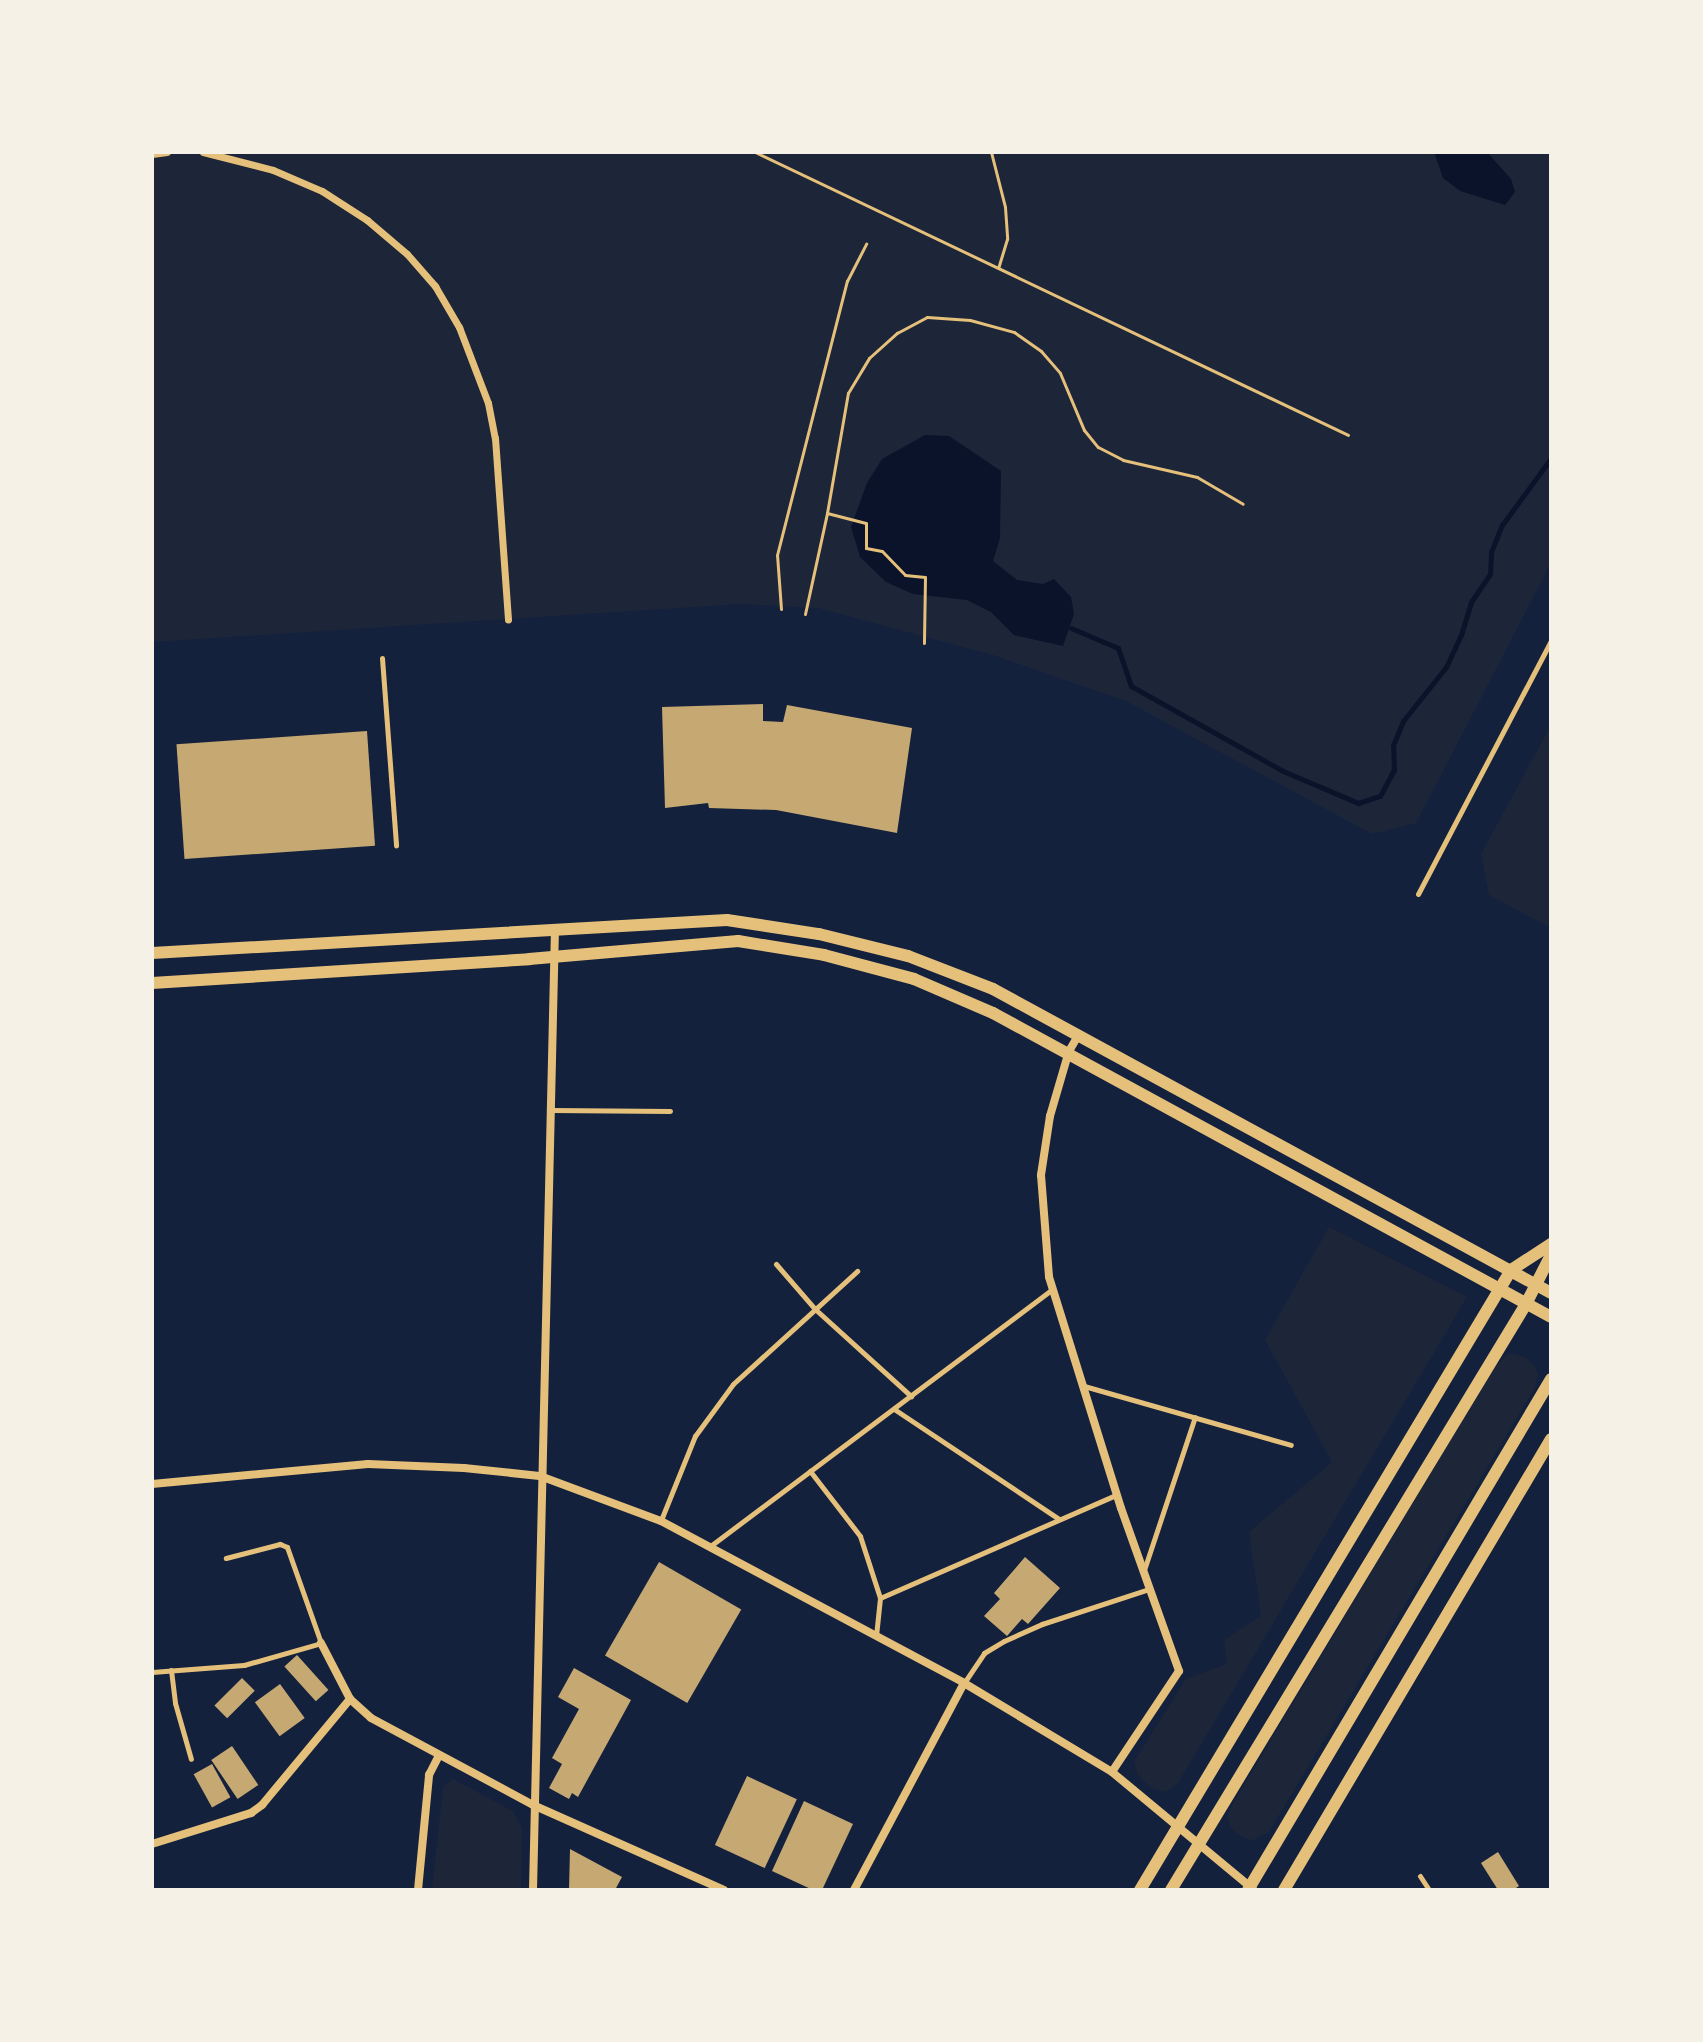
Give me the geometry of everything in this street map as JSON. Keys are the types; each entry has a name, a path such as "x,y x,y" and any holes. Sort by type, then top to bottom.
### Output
{"street":[{"path":"152,154 167,152"},
{"path":"203,152 273,170 322,191 387,237 435,286 459,327 488,403 495,438 508,620"},
{"path":"152,953 727,920 819,934 908,956 993,989 1079,1033 1551,1293"},
{"path":"533,1890 540,1476 555,930"},
{"path":"152,983 555,957 738,941 824,955 914,979 993,1013 1069,1051 1551,1317"},
{"path":"1079,1033 1069,1051 1050,1116 1041,1175 1053,1289 1117,1494 1179,1671 1112,1772"},
{"path":"1140,1890 1511,1270 1551,1244"},
{"path":"1171,1890 1526,1304 1551,1255"},
{"path":"152,1484 368,1464 464,1468 540,1476 661,1521 964,1683 1112,1772 1250,1889 1551,1379"},
{"path":"1284,1890 1551,1439"},
{"path":"321,1643 350,1699 371,1718 533,1805 724,1890"},
{"path":"854,1890 964,1683"},
{"path":"152,1844 251,1813 262,1805 350,1699"},
{"path":"418,1890 429,1775 439,1755"}],"lane":[{"path":"1418,894 1551,641"},
{"path":"382,658 396,845"},
{"path":"551,1110 670,1111"},
{"path":"776,1264 815,1309 911,1396"},
{"path":"661,1521 695,1436 733,1384 857,1271"},
{"path":"709,1547 1053,1289"},
{"path":"1083,1386 1291,1445"},
{"path":"894,1409 1060,1520"},
{"path":"1143,1571 1195,1417"},
{"path":"810,1471 860,1536 880,1598 876,1634"},
{"path":"880,1598 1117,1494"},
{"path":"152,1672 262,1662 321,1643 287,1547 280,1544 226,1558"},
{"path":"964,1683 984,1653 1004,1641 1042,1624 1150,1589"},
{"path":"171,1670 175,1703 191,1759"},
{"path":"1420,1876 1429,1890"}],"path":[{"path":"755,152 1348,435"},
{"path":"991,152 1005,207 1007,239 998,268"},
{"path":"781,609 777,555 847,281 866,244"},
{"path":"805,614 848,393 869,358 897,333 927,317 970,320 1014,332 1041,351 1060,373 1084,430 1098,447 1123,460 1197,477 1243,504"},
{"path":"827,513 866,523 866,548 882,551 905,575 925,577 924,643"}],"shaded area":[{"path":"152,152 1551,152 1551,563 1416,823 1372,834 1126,701 993,655 818,608 740,604 152,642"},
{"path":"1434,152 1487,152 1511,179 1515,192 1505,205 1460,191 1443,178"},
{"path":"925,435 949,436 1001,471 1000,538 993,561 1017,580 1043,584 1054,579 1071,597 1074,614 1063,646 1014,635 991,612 967,600 913,594 886,582 860,557 851,527 867,483 882,459"},
{"path":"1551,725 1551,928 1489,895 1481,854"},
{"path":"1329,1227 1467,1297 1178,1783 1166,1792 1151,1788 1138,1775 1134,1762 1186,1679 1227,1664 1224,1640 1261,1616 1249,1532 1332,1462 1265,1340"},
{"path":"1509,1353 1525,1357 1535,1366 1538,1375 1534,1389 1269,1832 1251,1841 1238,1834 1230,1826 1227,1816 1232,1805 1494,1368"},
{"path":"453,1779 513,1811 522,1828 521,1890 432,1890 443,1787"}],"building":[{"path":"763,704 763,721 783,722 787,705 912,728 897,833 776,810 709,808 708,803 665,808 662,707"},
{"path":"367,731 375,846 184,859 176,744"},
{"path":"1025,1557 1060,1588 1028,1624 1022,1619 1007,1636 984,1616 1000,1599 994,1593"},
{"path":"659,1562 741,1610 687,1703 605,1656"},
{"path":"297,1655 328,1690 316,1701 284,1666"},
{"path":"574,1668 631,1700 578,1797 572,1793 569,1799 549,1788 562,1764 552,1758 579,1709 558,1697"},
{"path":"242,1678 255,1691 227,1718 214,1706"},
{"path":"280,1684 305,1718 280,1736 255,1702"},
{"path":"232,1746 258,1785 238,1799 211,1760"},
{"path":"212,1764 230,1797 212,1807 194,1774"},
{"path":"747,1776 797,1799 765,1868 715,1845"},
{"path":"804,1801 853,1824 822,1890 813,1890 772,1871"},
{"path":"570,1849 622,1877 615,1890 569,1890"},
{"path":"1498,1852 1519,1886 1513,1890 1498,1890 1481,1863"}],"waterway":[{"path":"1071,628 1118,648 1131,686 1283,771 1358,803 1380,796 1394,770 1393,745 1403,721 1446,667 1461,635 1471,602 1490,574 1491,552 1502,525 1551,458"}]}
